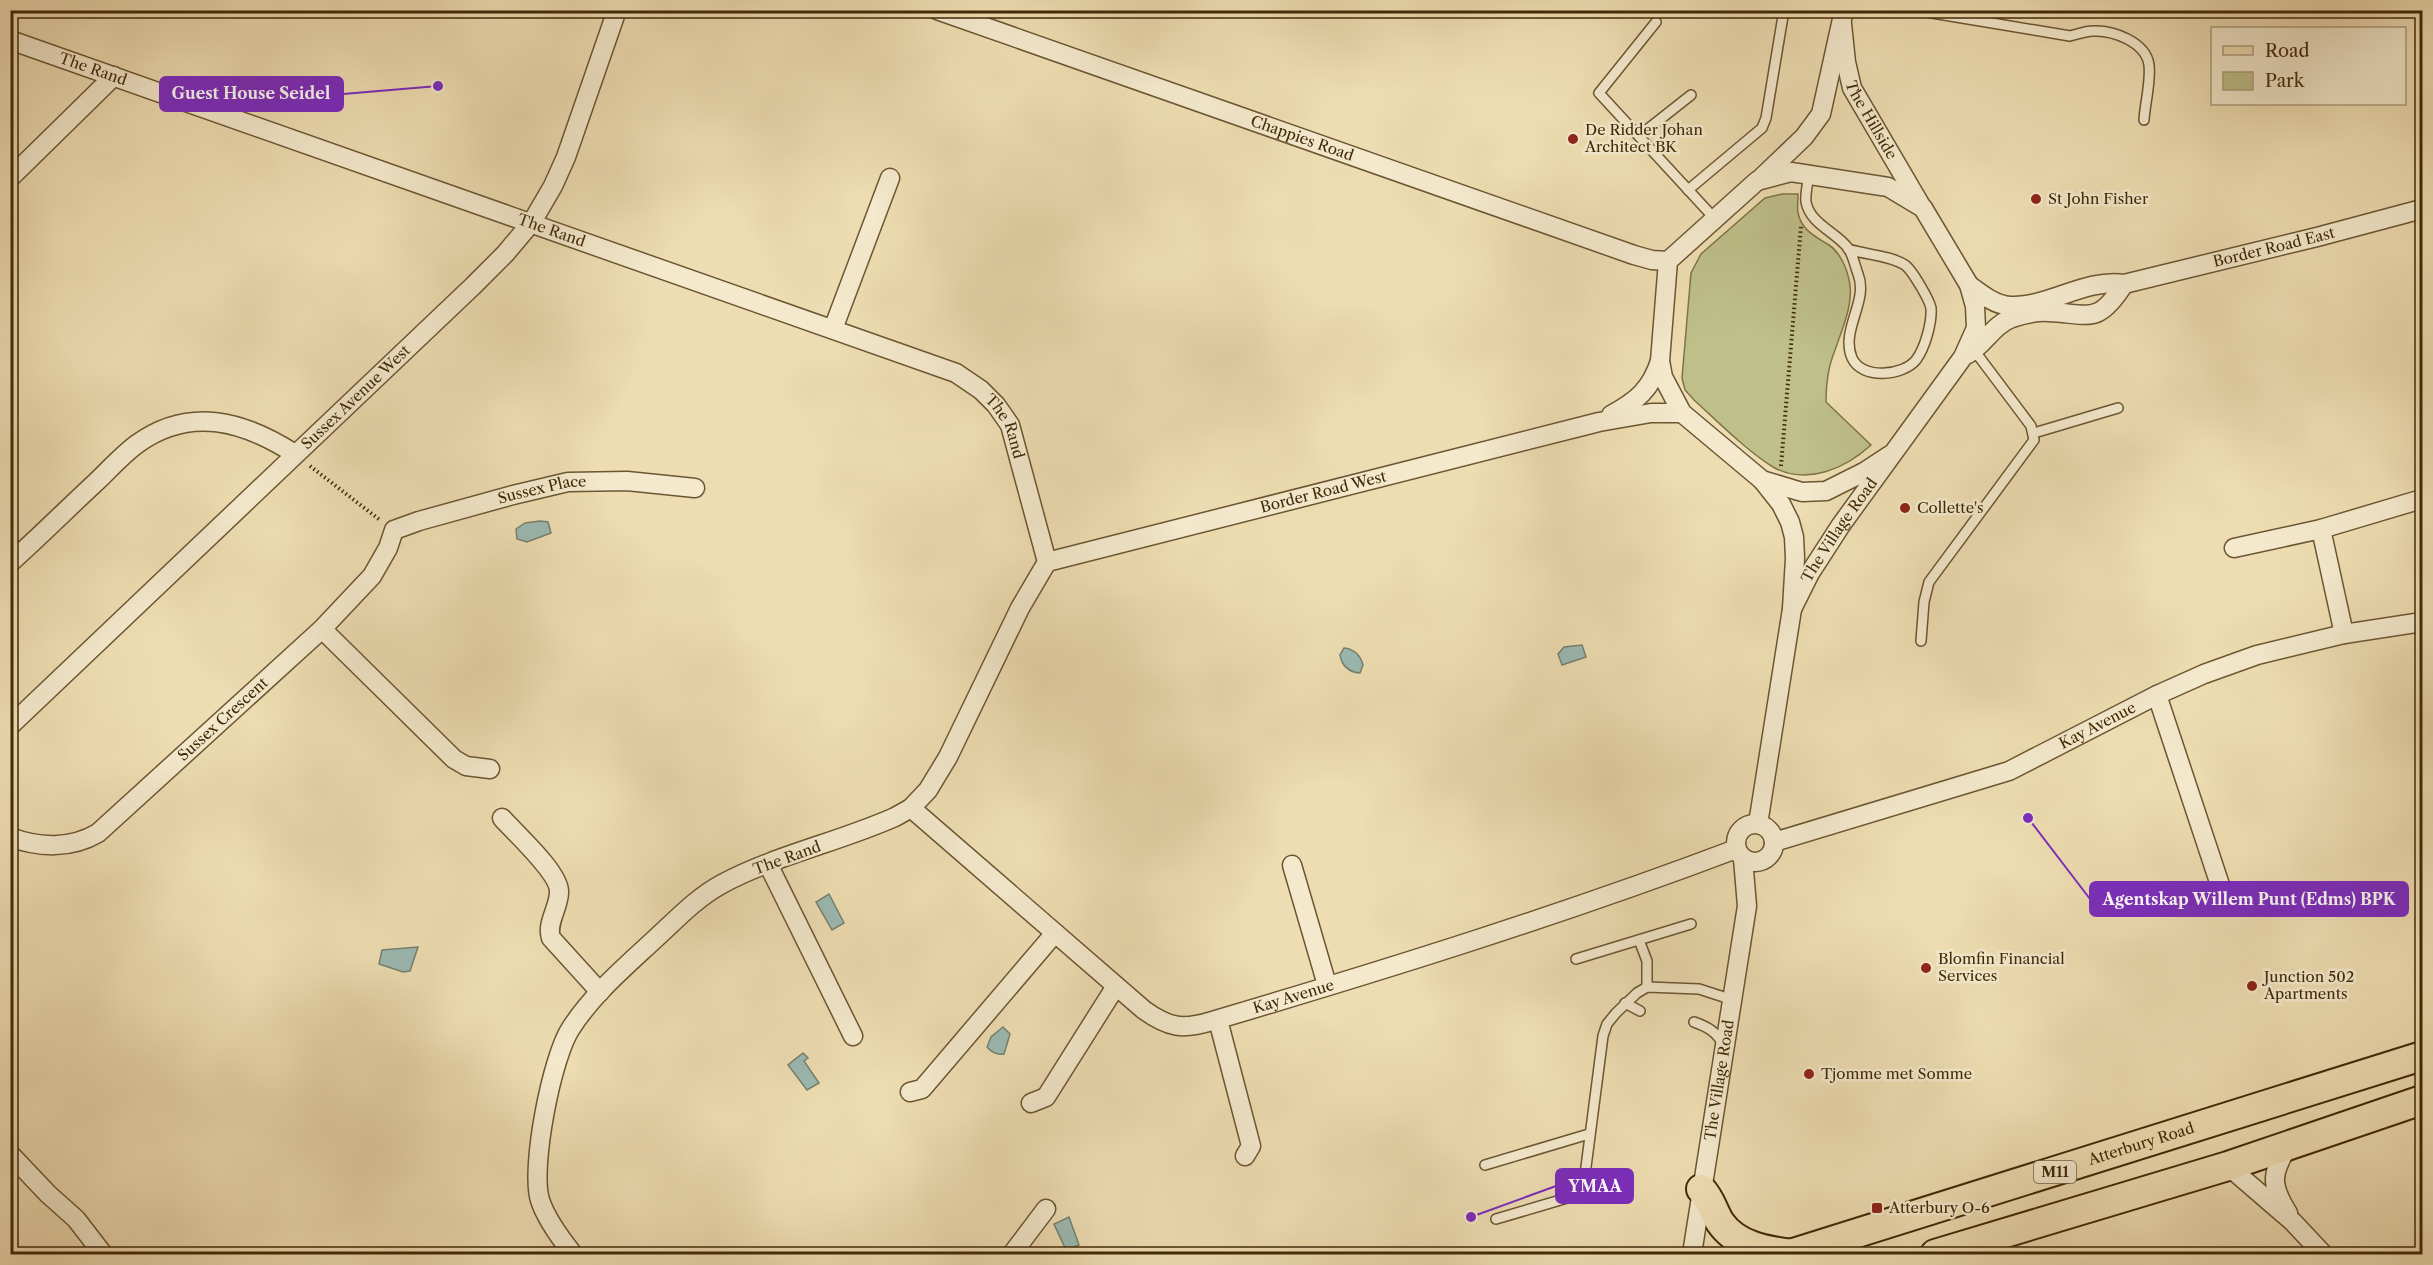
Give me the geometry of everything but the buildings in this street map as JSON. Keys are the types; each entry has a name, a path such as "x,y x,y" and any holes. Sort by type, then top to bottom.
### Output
{"main road":[{"name":"Atterbury Road","path":"1791,1254 2422,1056"},
{"path":"1935,1254 2228,1166 2422,1100"},
{"path":"1701,1190 1708,1196 1722,1225 1741,1241 1771,1251 1791,1254"}],"street":[{"name":"Sussex Avenue West","path":"10,726 505,254 532,222 566,157 617,10"},
{"name":"Chappies Road","path":"937,10 1634,255 1668,261"},
{"name":"The Hillside","path":"1668,261 1804,137 1821,114 1843,17"},
{"name":"The Hillside","path":"1843,17 1846,62 1852,88 1969,285"},
{"name":"The Rand","path":"10,40 956,373 981,390 996,405 1010,425 1047,562 1020,608 948,757 928,790 911,808 874,826 768,864 723,883 702,897 600,992 581,1013 564,1040 549,1096 537,1166 539,1199 573,1254"},
{"path":"10,178 114,76"},
{"path":"1757,181 1791,172 1809,174 1888,188 1923,208"},
{"path":"832,328 890,178"},
{"name":"Border Road East","path":"1968,354 2005,321 2031,308 2095,285 2124,284 2317,237 2422,208"},
{"path":"1668,261 1660,361 1663,377 1682,413"},
{"name":"Border Road East","path":"1969,285 1983,296 2002,304 2082,316 2101,311 2114,300 2124,284"},
{"path":"1968,354 1976,328 1976,306 1969,285"},
{"name":"The Village Road","path":"1792,609 1821,556 1890,455 1968,354"},
{"name":"Border Road West","path":"1599,422 1626,407 1642,394 1654,380 1660,361"},
{"name":"Border Road West","path":"1047,562 1599,422 1651,413 1682,413"},
{"name":"The Village Road","path":"1682,413 1770,483 1794,537 1792,609 1758,824"},
{"path":"10,563 137,444 174,427 198,422 236,425 295,454"},
{"path":"1770,483 1802,492 1826,491 1864,472 1890,455"},
{"name":"Sussex Place","path":"394,530 513,495 568,482 627,481 695,488"},
{"path":"2234,548 2321,529 2422,499"},
{"path":"2321,529 2344,634"},
{"name":"Sussex Crescent","path":"10,837 47,846 79,842 98,833 322,629 372,576 388,548 394,530"},
{"name":"Kay Avenue","path":"1774,842 2009,771 2157,695 2204,674 2257,655 2344,634 2422,621"},
{"path":"322,629 454,759 466,766 490,769"},
{"path":"2157,695 2225,900"},
{"name":"Kay Avenue","path":"911,808 1144,1010 1172,1026 1190,1027 1740,854"},
{"path":"502,818 553,875 559,893 549,931 551,938 600,992"},
{"path":"1758,824 1769,830 1774,842 1771,854 1766,859 1747,906 1740,854 1735,842 1745,826 1758,824"},
{"path":"1740,854 1755,862 1766,859"},
{"path":"768,864 854,1036"},
{"path":"1292,864 1327,985"},
{"name":"The Village Road","path":"1692,1254 1747,906"},
{"path":"910,1092 922,1089 1055,933"},
{"path":"1031,1103 1046,1097 1116,986"},
{"path":"1218,1020 1251,1146 1245,1156"},
{"path":"2289,1144 2277,1166 2274,1183 2279,1200 2293,1222"},
{"path":"10,1154 48,1194 76,1219 103,1254"},
{"path":"2228,1166 2293,1222 2323,1254"},
{"path":"1012,1254 1046,1209"}],"lane":[{"path":"1688,190 1762,128 1766,118 1784,10"},
{"path":"1914,10 2070,36 2092,30 2109,32 2128,39 2146,55 2149,65 2144,120"},
{"path":"1656,22 1599,93 1715,219"},
{"path":"1639,136 1691,95"},
{"path":"1809,174 1806,201 1811,216 1848,249 1867,255 1890,258 1906,266 1931,307 1927,337 1915,362 1897,371 1877,375 1861,368 1852,359 1849,340 1860,295 1860,279 1848,249"},
{"path":"1921,641 1924,602 1929,582 2031,447 2034,433 2031,426 1968,354"},
{"path":"2034,433 2118,408"},
{"path":"1576,959 1691,924"},
{"path":"1639,940 1647,961 1647,987"},
{"path":"1496,1219 1580,1194 1584,1185 1603,1036 1611,1018 1625,1004 1647,987 1699,989 1733,1000"},
{"path":"1625,1004 1640,1011"},
{"path":"1694,1022 1711,1029 1720,1037 1725,1047"},
{"path":"1485,1164 1589,1134"}],"path":[{"path":"1770,483 1806,201"},
{"path":"295,454 394,530"}],"green space":[{"path":"1782,194 1798,194 1798,213 1803,224 1810,232 1833,248 1846,268 1850,285 1849,305 1830,365 1826,402 1871,445 1838,467 1812,474 1799,475 1786,472 1763,461 1694,400 1685,390 1682,378 1691,273 1701,254 1765,198"}],"water":[{"path":"548,522 551,533 527,542 517,539 516,529 525,523"},
{"path":"1582,645 1586,657 1562,665 1558,654 1564,647"},
{"path":"1344,648 1354,651 1360,658 1363,665 1360,673 1349,670 1342,662 1340,655"},
{"path":"829,894 844,923 832,930 816,902"},
{"path":"418,947 410,971 403,972 379,964 382,950"},
{"path":"1003,1027 1010,1034 1004,1054 997,1054 987,1047 991,1037"},
{"path":"803,1053 808,1058 804,1061 819,1083 807,1090 788,1065"},
{"path":"1069,1217 1079,1245 1066,1250 1054,1224"}],"place":[{"name":"Guest House Seidel","path":"438,86"},
{"name":"De Ridder Johan Architect BK","path":"1573,139"},
{"name":"St John Fisher","path":"2036,199"},
{"name":"Collette's","path":"1905,508"},
{"name":"Agentskap Willem Punt (Edms) BPK","path":"2028,818"},
{"name":"Blomfin Financial Services","path":"1926,968"},
{"name":"Junction 502 Apartments","path":"2252,986"},
{"name":"Tjomme met Somme","path":"1809,1074"},
{"name":"Atterbury O-6","path":"1877,1208"},
{"name":"YMAA","path":"1471,1217"}]}
